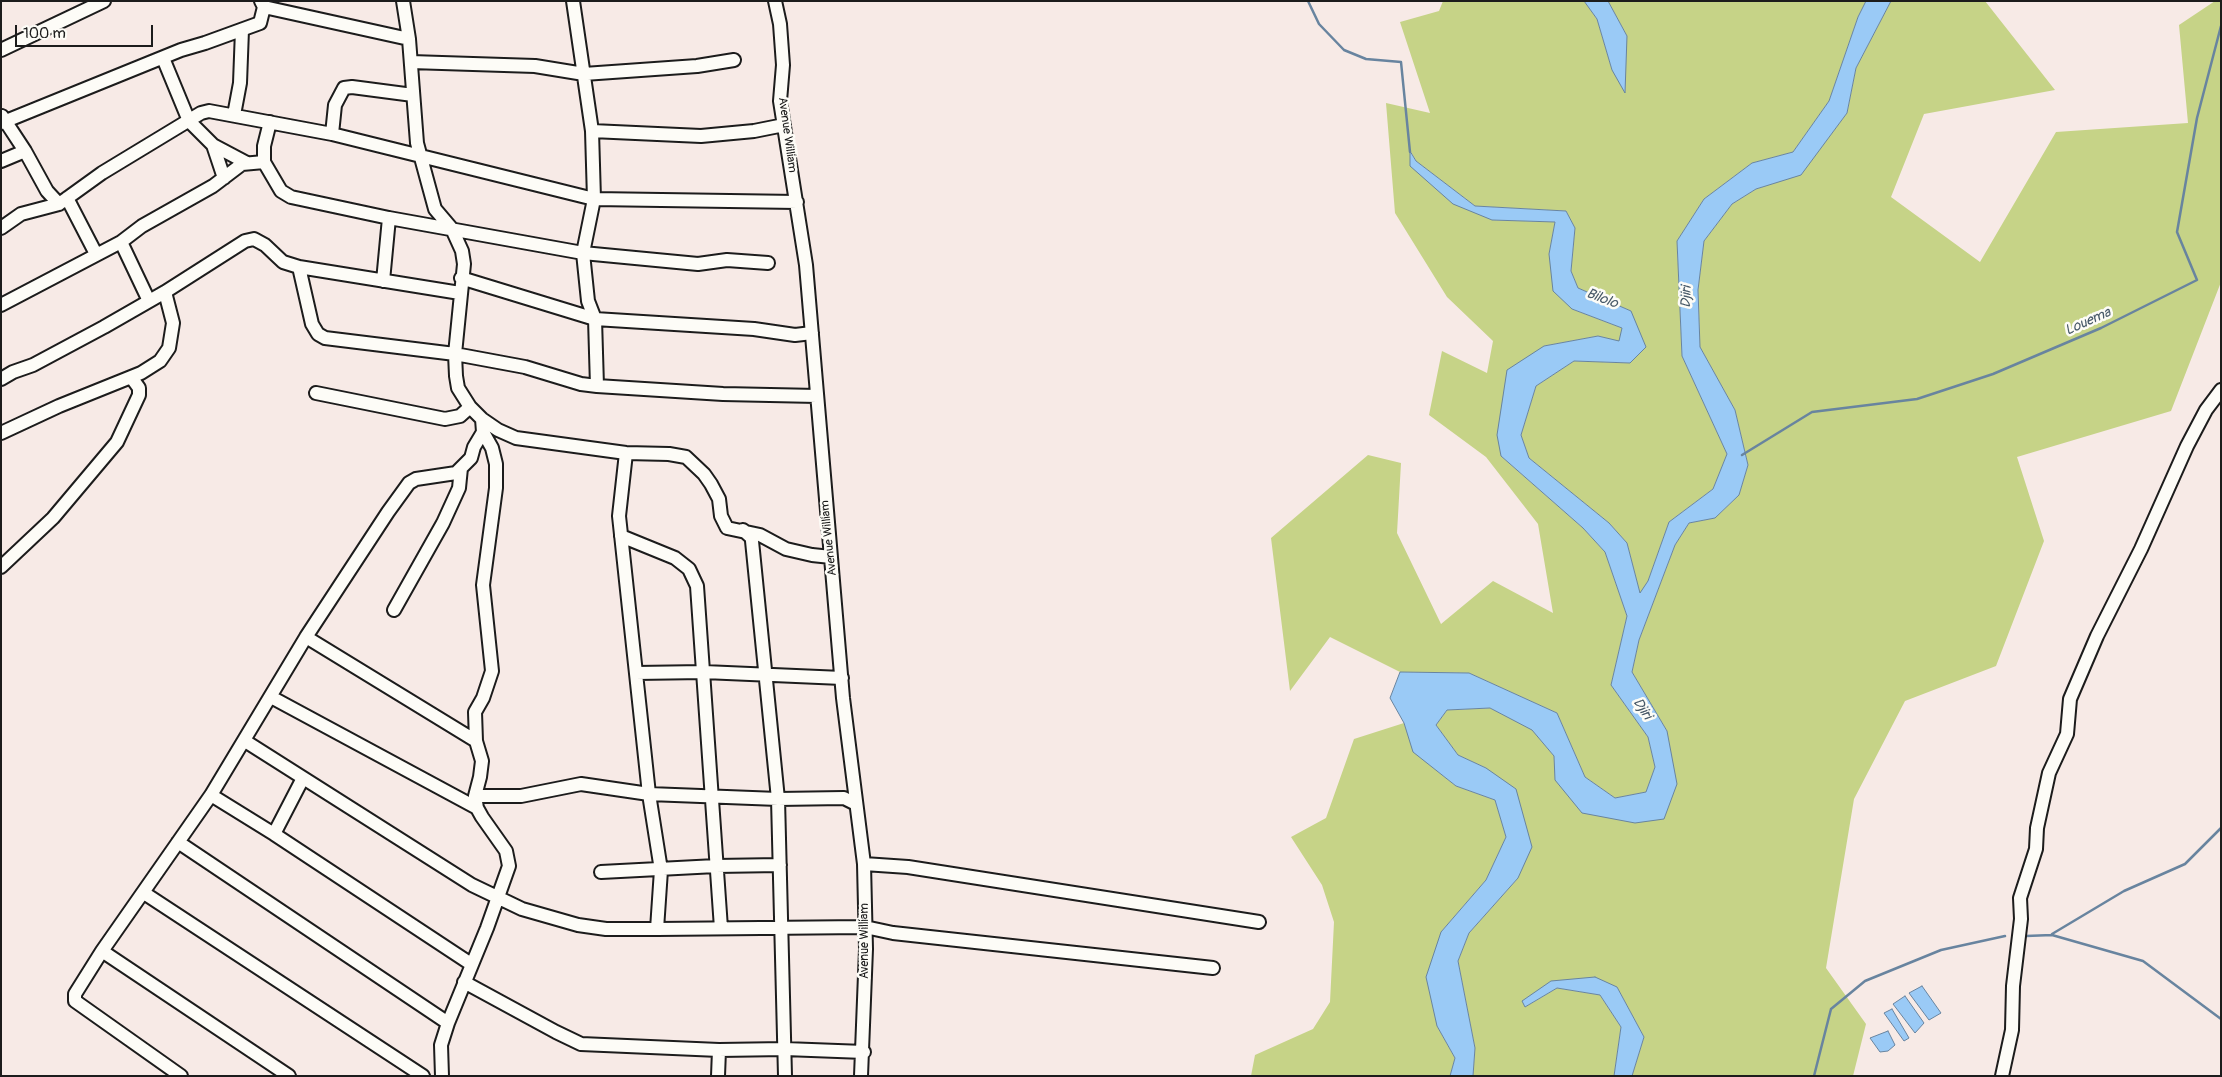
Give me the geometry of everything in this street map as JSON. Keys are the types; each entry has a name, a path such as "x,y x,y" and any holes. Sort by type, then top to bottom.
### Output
{"street":[{"path":"1,50 104,1"},
{"path":"403,1 409,39 417,143 420,156 429,181 435,208 452,229 462,251 464,264 461,278 455,354 458,388 483,425 496,464 496,488 483,585 492,671 483,698 475,712 476,741 482,762 476,802"},
{"path":"573,1 592,131 594,199 583,253 588,301 595,319 597,386"},
{"name":"Avenue William","path":"775,1 780,24 783,66 780,101 797,202 812,333 842,678 864,864 864,1052 861,1076"},
{"path":"96,254 63,201 47,191 25,151 3,120 181,50 260,23 263,4 409,39"},
{"path":"234,115 240,83 242,30"},
{"path":"163,58 189,121 213,145 247,163"},
{"path":"411,62 535,66 584,74 697,66 734,60"},
{"path":"332,134 335,105 344,88 352,87 413,95"},
{"path":"1,228 21,214 63,201 102,173 201,113 209,111 332,134 594,199 797,202"},
{"path":"270,122 264,146 264,162 281,191 291,197 389,218 583,253 698,264 727,260 768,263"},
{"path":"592,131 701,136 754,131 784,125"},
{"path":"213,145 224,178"},
{"path":"1,161 25,151"},
{"path":"1,305 121,242 142,226 224,178 242,164 264,162"},
{"path":"383,281 389,218"},
{"path":"1,379 13,372 33,365 165,292 245,241 254,239 265,245 283,262 299,267 460,293"},
{"path":"121,242 148,301"},
{"path":"299,267 312,324 318,334 325,338 455,354 526,367 581,384 597,386 723,394 818,396"},
{"path":"461,278 595,319 754,329 795,335 812,333"},
{"path":"1,433 58,406 131,377 160,361 169,348 173,323 165,292"},
{"path":"1,567 53,518 117,442 140,395 139,388 131,377"},
{"path":"2002,1076 2012,1030 2013,986 2021,919 2020,898 2036,849 2037,828 2049,773 2067,734 2070,698 2097,636 2141,549 2187,446 2206,410 2221,390"},
{"path":"316,393 445,419 460,416 470,407"},
{"path":"483,425 516,438 626,453 669,454 686,457 712,484 719,498 725,526 731,530 743,530 760,535 786,549 831,557"},
{"path":"182,1076 76,1001 75,994 102,951 211,795 306,638 409,483 426,476 456,473 471,458 483,425"},
{"path":"626,453 620,502 621,536 649,794 661,870 656,929"},
{"path":"394,610 443,523 459,488 461,468"},
{"path":"743,530 752,538 778,799 785,1076"},
{"path":"621,536 675,558 689,569 697,586 722,928"},
{"path":"306,638 476,741"},
{"path":"636,673 704,672 842,678"},
{"path":"271,697 476,802 508,857 508,866 497,898 448,1023 442,1044 442,1076"},
{"path":"245,741 472,885 497,898 546,918 578,925 606,928 781,929 865,927 893,933 1213,968"},
{"path":"274,834 303,778"},
{"path":"476,802 521,796 581,784 649,794 778,799 844,798 856,804"},
{"path":"211,795 274,834 471,964"},
{"path":"178,842 448,1023"},
{"path":"864,864 908,867 1258,922"},
{"path":"601,872 716,866 780,866"},
{"path":"144,893 423,1076"},
{"path":"102,951 289,1076"},
{"path":"464,982 581,1044 719,1050 785,1049 864,1052"},
{"path":"718,1076 719,1050"}],"green space":[{"path":"1443,1 1584,1 1597,19 1612,70 1627,36 1608,1 1866,1 1858,17 1829,101 1793,152 1752,163 1704,199 1677,241 1682,356 1727,454 1713,489 1669,522 1648,581 1640,594 1627,543 1609,523 1529,458 1521,435 1536,386 1574,361 1630,363 1631,311 1578,288 1571,271 1575,228 1566,211 1475,206 1416,161 1411,152 1411,166 1492,220 1555,222 1549,254 1572,309 1622,328 1620,342 1598,336 1544,346 1501,456 1583,528 1605,552 1627,616 1611,685 1648,737 1655,767 1646,792 1615,798 1585,777 1557,713 1469,673 1400,672 1330,637 1290,691 1271,538 1368,455 1401,463 1397,533 1441,624 1493,581 1553,613 1538,524 1486,457 1429,415 1442,351 1487,373 1493,341 1447,297 1395,213 1386,103 1430,113 1400,22 1439,11"},
{"path":"1891,1 1985,1 2055,90 1924,114 1891,197 1980,262 2056,132 2188,123 2179,25 2215,1 2221,1 2221,282 2171,411 2017,457 2044,541 1996,666 1905,701 1854,799 1826,968 1866,1024 1853,1076 1632,1076 1644,1037 1617,987 1551,981 1525,1007 1557,988 1600,995 1621,1027 1614,1076 1473,1076 1475,1048 1458,961 1469,933 1518,878 1486,768 1458,755 1436,725 1447,710 1490,708 1532,729 1554,756 1556,780 1664,819 1667,731 1632,672 1639,640 1675,545 1689,523 1715,518 1739,495 1748,465 1735,410 1700,347 1698,290 1704,241 1732,204 1756,189 1801,174 1847,113 1856,68"},
{"path":"1404,723 1414,752 1456,786 1495,800 1506,837 1486,880 1441,932 1437,1026 1455,1058 1450,1076 1251,1076 1255,1055 1313,1029 1330,1002 1334,922 1322,885 1291,837 1326,818 1354,739"}],"water":[{"path":"1584,1 1608,1 1627,36 1625,93 1612,70 1597,19"},
{"name":"Djiri","path":"1866,1 1891,1 1856,68 1847,113 1801,175 1756,189 1732,204 1704,241 1698,290 1700,347 1735,410 1748,465 1739,495 1715,518 1689,523 1675,545 1639,640 1632,672 1667,731 1677,784 1664,819 1635,823 1582,813 1555,780 1554,756 1532,730 1490,708 1447,710 1436,725 1458,755 1486,768 1516,789 1532,847 1518,878 1469,933 1458,961 1475,1048 1473,1076 1450,1076 1455,1058 1437,1026 1426,977 1441,932 1486,880 1506,837 1495,800 1456,786 1413,752 1404,723 1390,698 1400,672 1469,673 1557,713 1585,777 1615,798 1646,792 1655,767 1648,737 1611,685 1627,616 1605,552 1583,528 1501,456 1497,435 1507,370 1544,346 1598,336 1619,341 1622,328 1572,309 1553,291 1549,254 1555,222 1492,220 1453,204 1410,166 1410,151 1416,161 1475,206 1566,211 1575,228 1571,271 1578,288 1631,311 1646,347 1630,363 1574,361 1536,386 1521,435 1529,458 1609,523 1627,543 1640,593 1648,581 1669,522 1713,489 1727,454 1682,356 1677,241 1704,199 1752,163 1793,152 1829,101 1858,17"},
{"path":"1595,977 1617,987 1644,1037 1632,1076 1614,1076 1621,1027 1600,995 1557,988 1525,1007 1522,1001 1551,981"},
{"path":"1922,986 1941,1013 1929,1020 1909,993"},
{"path":"1905,996 1924,1023 1915,1033 1893,1004"},
{"path":"1892,1009 1909,1038 1904,1041 1884,1013"},
{"path":"1888,1031 1895,1045 1888,1051 1880,1052 1870,1038"}],"waterway":[{"name":"Bilolo","path":"1308,1 1319,24 1344,50 1366,59 1401,62 1410,152"},
{"name":"Louema","path":"1742,455 1812,412 1917,399 1993,374 2101,328 2197,280 2177,232 2197,118 2221,26"},
{"path":"2052,934 2124,891 2185,864 2221,828"},
{"path":"2026,936 2052,935 2143,961 2221,1019"},
{"path":"1814,1076 1831,1009 1865,981 1941,950 2005,936"}]}
